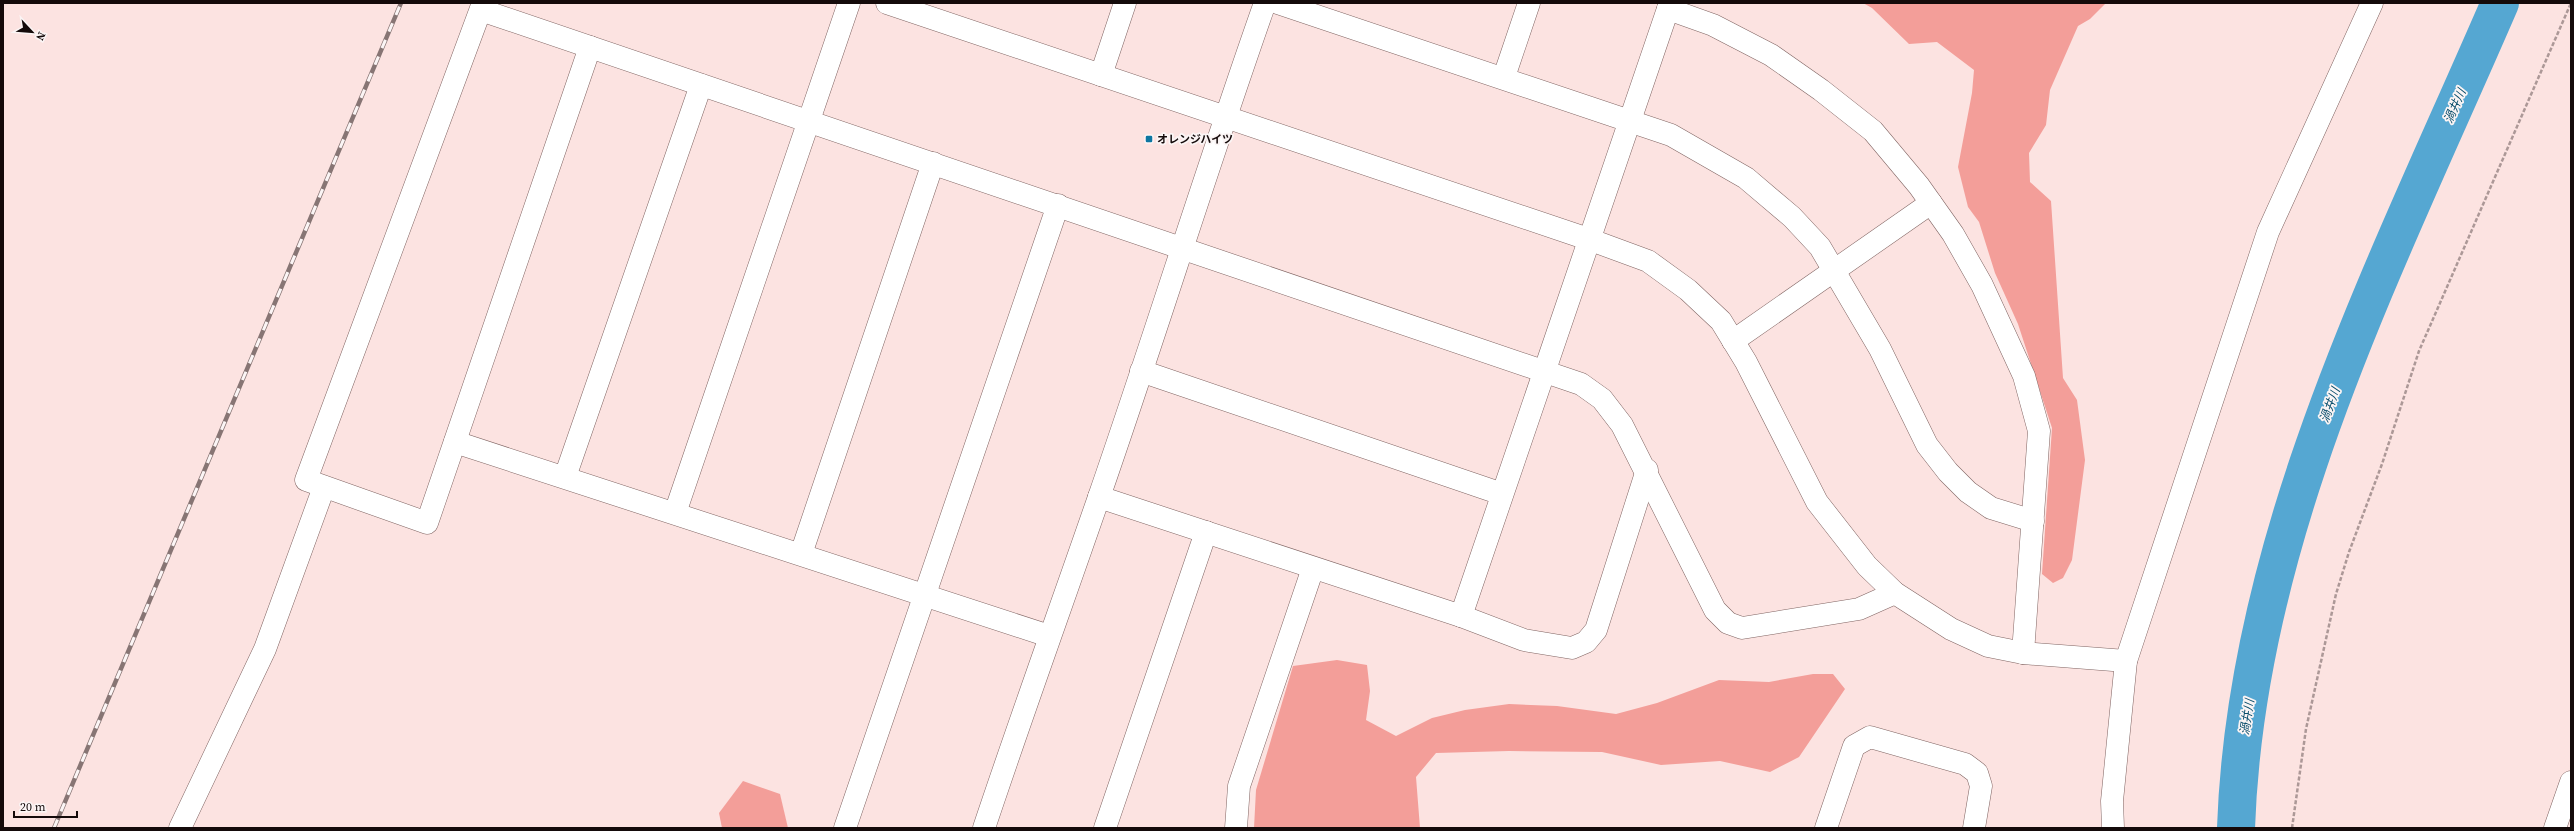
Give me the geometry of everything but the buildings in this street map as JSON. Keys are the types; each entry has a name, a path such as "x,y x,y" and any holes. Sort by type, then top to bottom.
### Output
{"street":[{"path":"675,512 810,121 849,3"},
{"path":"887,3 1591,240 1648,262 1693,295 1721,321 1746,362 1817,502 1867,566 1895,593 1957,632 1988,646 2023,653 2126,661"},
{"path":"1101,75 1125,3"},
{"path":"984,828 1049,636 1099,497 1181,247 1265,3"},
{"path":"1278,3 1504,77 1671,135 1746,178 1792,217 1820,247 1880,349 1931,451 1968,492 1991,508 2033,521"},
{"path":"1504,77 1528,3"},
{"path":"2113,828 2112,801 2126,661 2266,239 2326,99 2372,3"},
{"path":"1461,616 1544,370 1591,240 1669,6 1713,25 1771,55 1821,90 1873,131 1931,203 1953,234 1982,286 2024,376 2039,431 2023,653"},
{"path":"590,47 427,523 306,480 482,7 590,47 1544,370 1581,384 1602,399 1622,425 1647,470 1715,610 1728,622 1742,628 1859,609 1895,593"},
{"path":"565,477 701,85"},
{"path":"801,554 933,163"},
{"path":"1733,341 1931,203"},
{"path":"845,828 1058,205"},
{"path":"1141,371 1502,494"},
{"path":"455,442 675,512 1049,636"},
{"path":"1099,497 1461,616 1524,640 1572,648 1586,642 1596,630 1647,470"},
{"path":"180,828 265,649 324,486"},
{"path":"1105,828 1206,532"},
{"path":"1236,828 1239,786 1314,568"},
{"path":"1826,828 1854,746 1870,737 1965,764 1977,773 1981,786 1974,828"},
{"path":"2555,828 2571,782"}],"path":[{"path":"2292,828 2306,729 2336,594 2349,552 2382,464 2419,351 2571,3"}],"shaded area":[{"path":"1863,3 2106,3 2090,19 2078,26 2050,90 2046,125 2029,153 2030,182 2051,201 2063,378 2077,400 2085,460 2072,560 2063,578 2053,583 2042,574 2052,428 2018,324 1995,273 1979,222 1968,207 1958,167 1972,93 1974,70 1937,42 1909,44 1872,8"},
{"path":"1337,660 1367,665 1370,691 1366,720 1396,736 1432,718 1465,710 1509,704 1557,706 1616,714 1657,703 1719,680 1769,682 1813,674 1833,674 1845,689 1799,757 1770,772 1720,761 1661,765 1602,752 1509,751 1436,753 1416,777 1420,828 1254,828 1256,790 1293,666"},
{"path":"743,781 780,794 788,828 722,828 719,813"}],"waterway":[{"name":"渦井川","path":"2236,828 2246,719 2265,613 2294,508 2329,405 2369,303 2500,3"}],"railway":[{"path":"54,828 401,3"}],"place":[{"name":"オレンジハイツ","path":"1149,139"}]}
